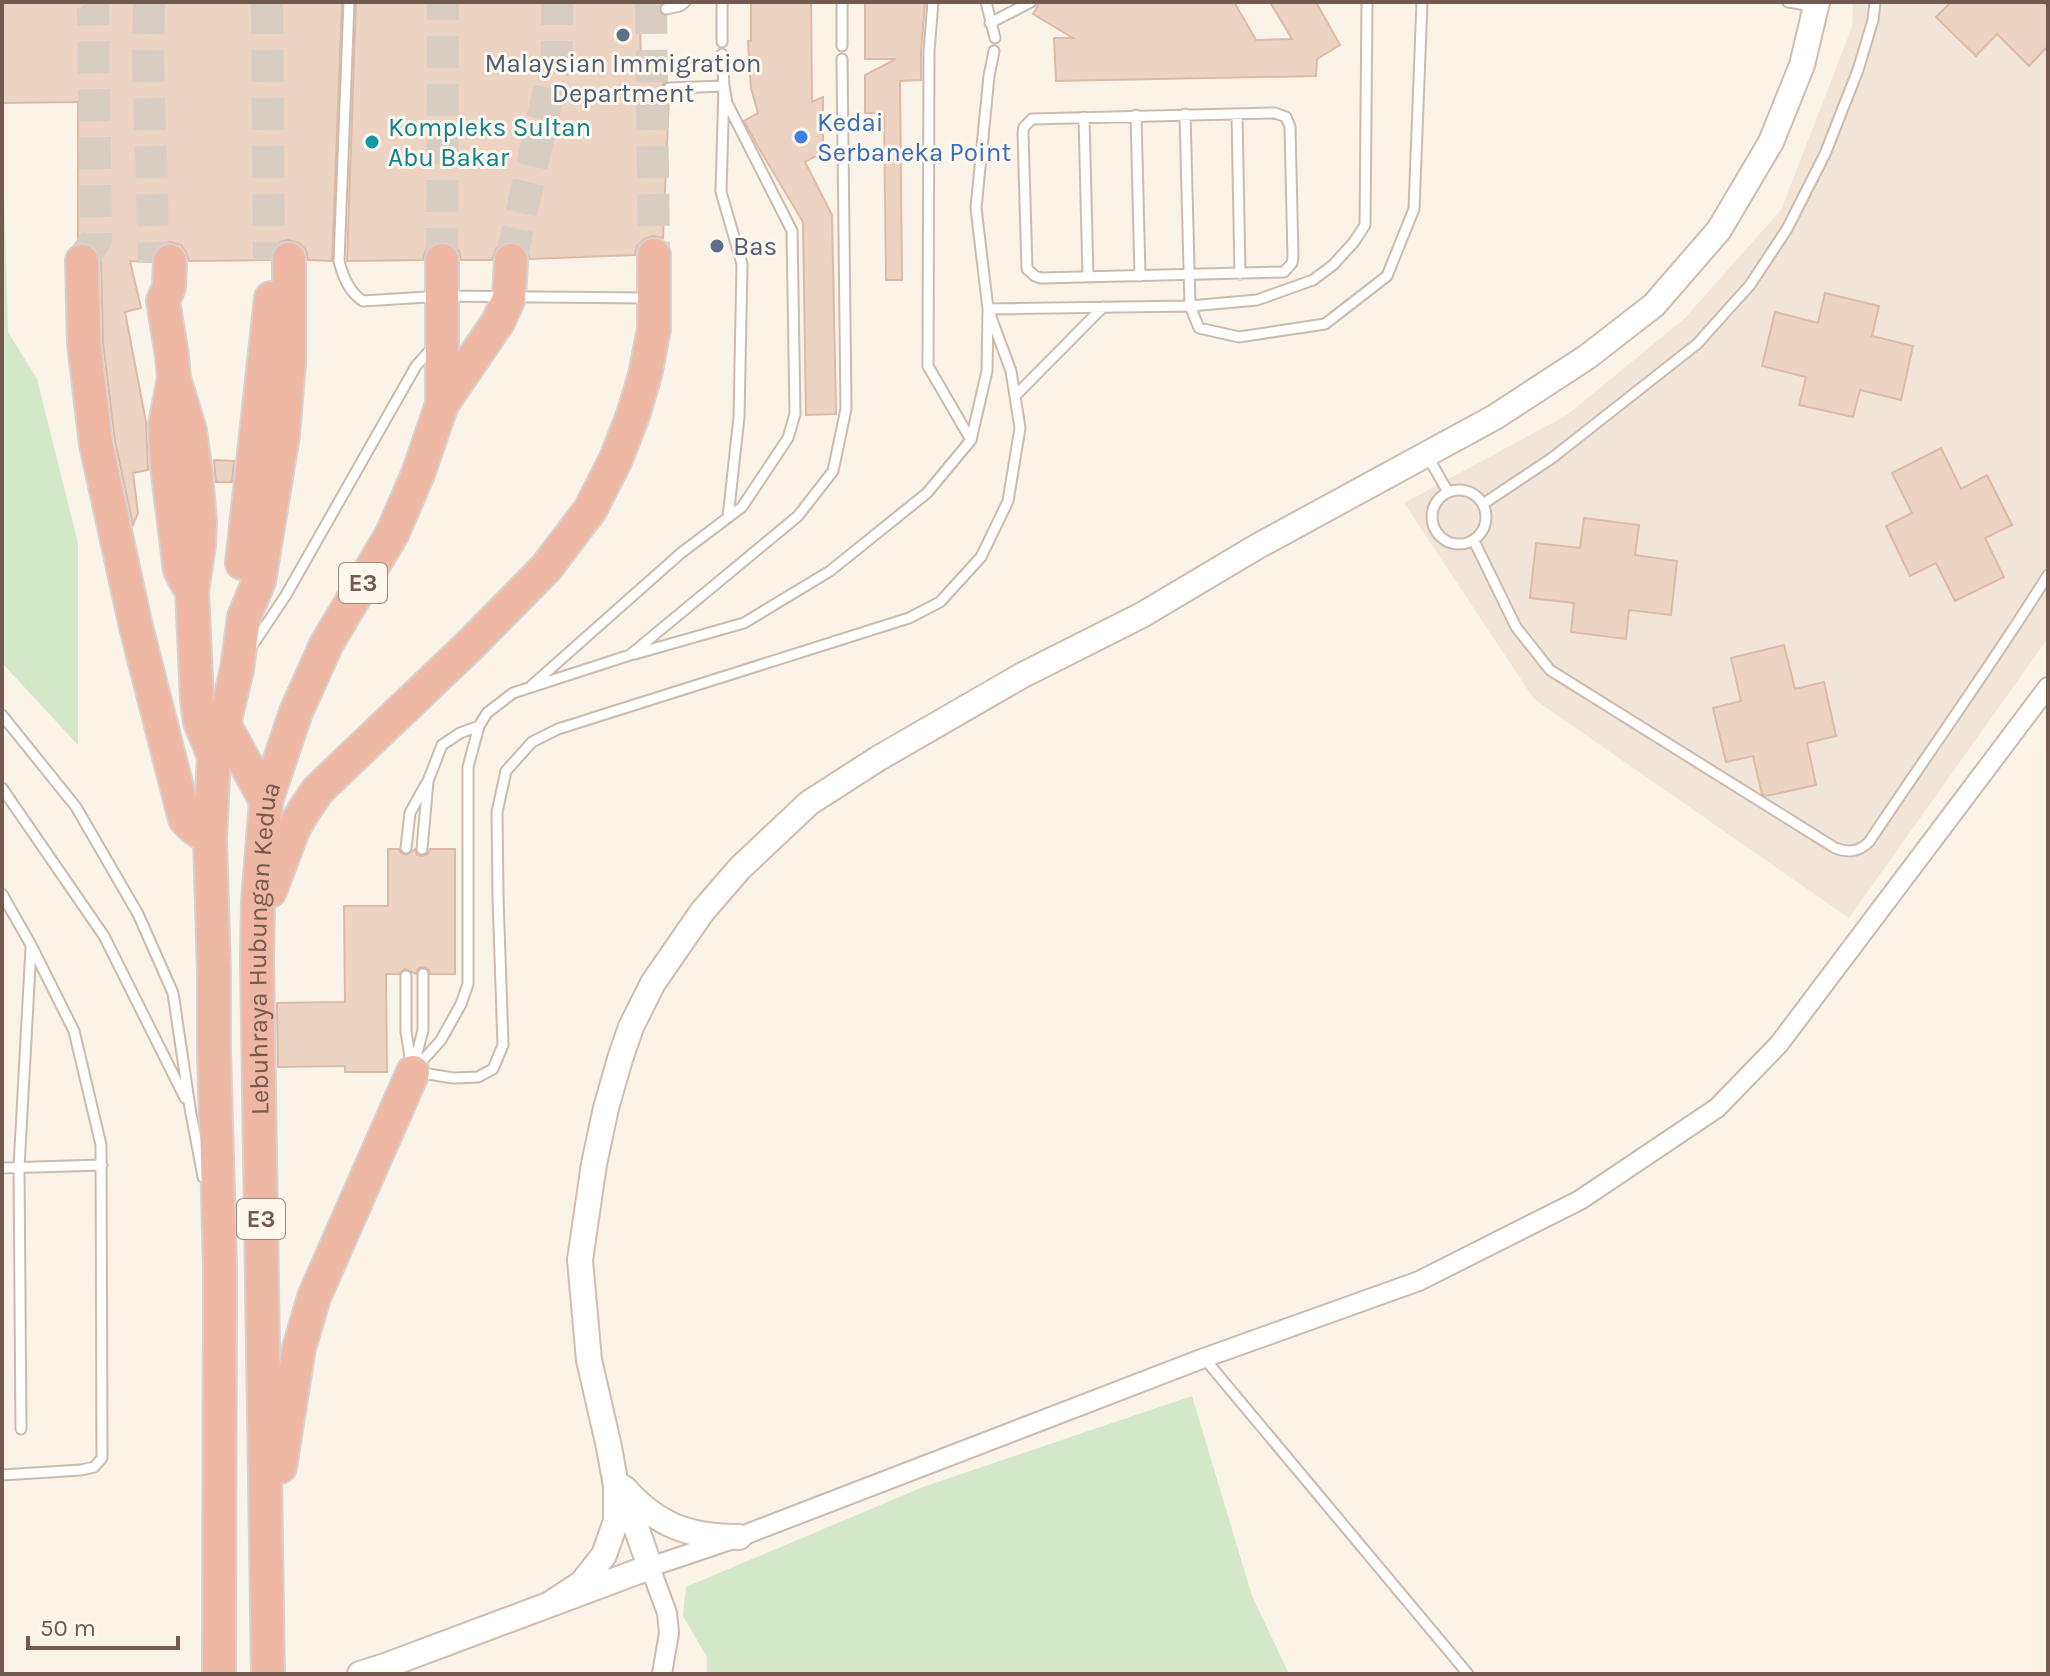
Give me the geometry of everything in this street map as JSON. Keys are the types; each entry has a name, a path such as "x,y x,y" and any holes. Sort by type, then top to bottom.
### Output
{"highway":[{"path":"258,901 273,886 293,830 318,790 546,568 590,510 616,459 645,375 654,329 654,255"},
{"name":"E3","path":"210,839 214,756 237,669 244,617 259,581 283,435 289,363 279,259"},
{"name":"Lebuhraya Hubungan Kedua","path":"268,1674 257,960 266,801 296,712 327,643 392,534 418,474 442,404 442,260"},
{"path":"442,404 498,322 509,298 511,260"},
{"path":"82,261 84,344 96,444 136,627 185,819 210,839"},
{"path":"162,262 169,287 163,301 174,378 190,431 196,474 200,521 192,591 200,722 214,756"},
{"path":"224,724 266,801"},
{"name":"Lebuhraya Hubungan Kedua","path":"210,839 220,1267 219,1674"},
{"path":"267,1537 299,1348 314,1297 413,1072"}],"street":[{"path":"550,1604 582,1583 604,1555 616,1521 616,1486 589,1360 580,1260 606,1108 631,1027 671,953 702,912 740,868 809,803 879,758 1021,676 1142,615 1258,546 1495,417 1587,357 1654,305 1719,230 1771,142 1802,65 1817,4"},
{"path":"360,1674 739,1537 1204,1358 1419,1281 1580,1200 1717,1108 1779,1044 2048,687"},
{"path":"609,1447 667,1613 669,1633 662,1674"},
{"path":"621,1485 639,1505 661,1521 685,1532 712,1537 739,1537"}],"lane":[{"path":"349,2 339,261 344,279 359,299 443,296 654,298"},
{"path":"666,9 685,2"},
{"path":"722,2 722,42"},
{"path":"842,2 842,46"},
{"path":"933,2 929,51 928,366 971,440"},
{"path":"990,23 1031,2"},
{"path":"988,309 1190,306 1257,300 1313,280 1333,265 1365,225 1367,2"},
{"path":"1185,114 1190,306 1199,328 1239,337 1325,324 1387,276 1414,209 1422,2"},
{"path":"1788,2 1817,4"},
{"path":"1483,504 1552,458 1697,344 1750,285 1787,229 1825,154 1858,70 1873,20 1875,2"},
{"path":"985,5 995,38"},
{"path":"413,1072 441,1040 468,984 468,767 479,726 487,713 513,693 630,655 744,623 830,571 927,493 971,440 987,371 988,309 976,208 994,51"},
{"path":"722,54 721,192 742,264 739,417 728,517"},
{"path":"630,655 798,516 833,471 846,409 842,59"},
{"path":"669,88 724,86"},
{"path":"528,688 681,553 742,507 788,438 795,414 792,231 727,103 724,86"},
{"path":"1275,113 1286,117 1289,122 1293,243 1292,263 1284,272 1088,277 1035,276 1027,269 1024,127 1032,119 1185,114 1275,113"},
{"path":"1237,114 1240,274"},
{"path":"1136,115 1140,276"},
{"path":"1084,117 1088,277"},
{"path":"1015,396 1103,307"},
{"path":"413,1072 453,1078 478,1077 493,1069 503,1045 497,812 506,771 532,742 558,729 909,618 940,602 981,557 1008,501 1020,428 1011,371 988,309"},
{"path":"237,669 286,595 416,366 443,335"},
{"path":"1427,454 1448,492"},
{"path":"1468,491 1483,504 1486,524 1474,541 1455,545 1444,540 1435,530 1433,512 1438,500 1448,492 1468,491"},
{"path":"1474,541 1516,627 1550,670 1822,840 1853,852 1869,842 2003,647 2048,575"},
{"path":"2,715 76,807 138,914 173,993 204,1180"},
{"path":"406,848 410,813 428,781 442,745 460,733 479,726"},
{"path":"422,849 428,781"},
{"path":"2,788 104,936 190,1108"},
{"path":"2,894 74,1031 101,1145 102,1165 102,1458 94,1467 81,1470 2,1475"},
{"path":"21,1429 19,1167 31,945"},
{"path":"413,1072 423,1030 423,974"},
{"path":"406,976 406,1032 413,1072"},
{"path":"2,1168 102,1165"},
{"path":"207,1195 220,1267"},
{"path":"1204,1358 1468,1674"}],"shaded area":[{"path":"1853,2 2048,2 2048,638 1849,918 1534,699 1404,503 1567,415 1685,318 1781,210 1852,27"}],"green space":[{"path":"2,118 8,332 37,379 78,543 78,745 2,663"},
{"path":"1192,1396 1252,1596 1289,1674 707,1674 707,1657 683,1616 686,1587 923,1487"}],"building":[{"path":"2,2 342,2 332,261 308,260 306,250 299,243 288,240 280,242 273,249 270,260 189,261 181,245 170,242 154,250 151,262 130,261 141,308 125,312 146,422 148,470 133,473 138,513 133,525 115,441 103,343 101,260 99,252 92,245 78,243 78,102 2,103"},
{"path":"356,2 664,2 659,10 666,19 640,20 641,63 664,64 667,81 662,88 663,93 669,95 663,238 653,236 644,239 637,246 635,255 530,259 522,245 511,241 496,249 492,260 461,260 459,251 452,244 441,241 433,243 426,250 423,260 347,261"},
{"path":"751,2 811,2 812,102 823,97 823,152 805,162 832,215 836,414 806,415 803,222 744,121 758,113 751,88 748,41 751,41"},
{"path":"865,2 925,2 921,80 900,81 902,280 886,280 884,113 865,113 865,75 896,59 865,59"},
{"path":"1040,2 1234,2 1256,40 1292,39 1270,2 1316,2 1340,45 1317,59 1316,76 1056,81 1054,38 1073,38 1033,14"},
{"path":"1951,2 2043,2 2048,7 2048,46 2029,66 1997,34 1976,56 1936,17"},
{"path":"1825,293 1879,306 1872,336 1913,346 1901,400 1860,390 1853,417 1799,405 1806,377 1762,366 1775,312 1818,323"},
{"path":"1941,448 1961,489 1987,475 2012,525 1985,538 2004,577 1955,601 1936,563 1910,576 1886,526 1912,513 1892,473"},
{"path":"214,460 234,461 232,482 216,482"},
{"path":"1584,518 1639,525 1635,555 1677,561 1671,615 1629,610 1626,639 1571,632 1574,603 1530,598 1536,543 1580,548"},
{"path":"1784,645 1795,689 1824,682 1836,736 1807,743 1816,785 1766,796 1762,794 1753,756 1726,762 1713,708 1741,701 1731,658"},
{"path":"388,849 399,849 406,855 415,849 417,855 422,856 428,854 430,849 455,849 455,974 430,974 424,967 419,968 416,974 405,969 399,974 386,974 387,1072 345,1072 345,1066 278,1067 277,1003 345,1002 344,906 388,906"}],"tunnel":[{"path":"82,261 96,240 93,8 87,2"},
{"path":"149,2 154,262"},
{"path":"267,2 269,260"},
{"path":"442,260 443,2"},
{"path":"511,260 557,54 557,2"},
{"path":"651,2 654,255"}],"place":[{"name":"Malaysian Immigration Department","path":"623,35"},
{"name":"Kedai Serbaneka Point","path":"801,137"},
{"name":"Kompleks Sultan Abu Bakar","path":"372,142"},
{"name":"Bas","path":"717,246"}]}
